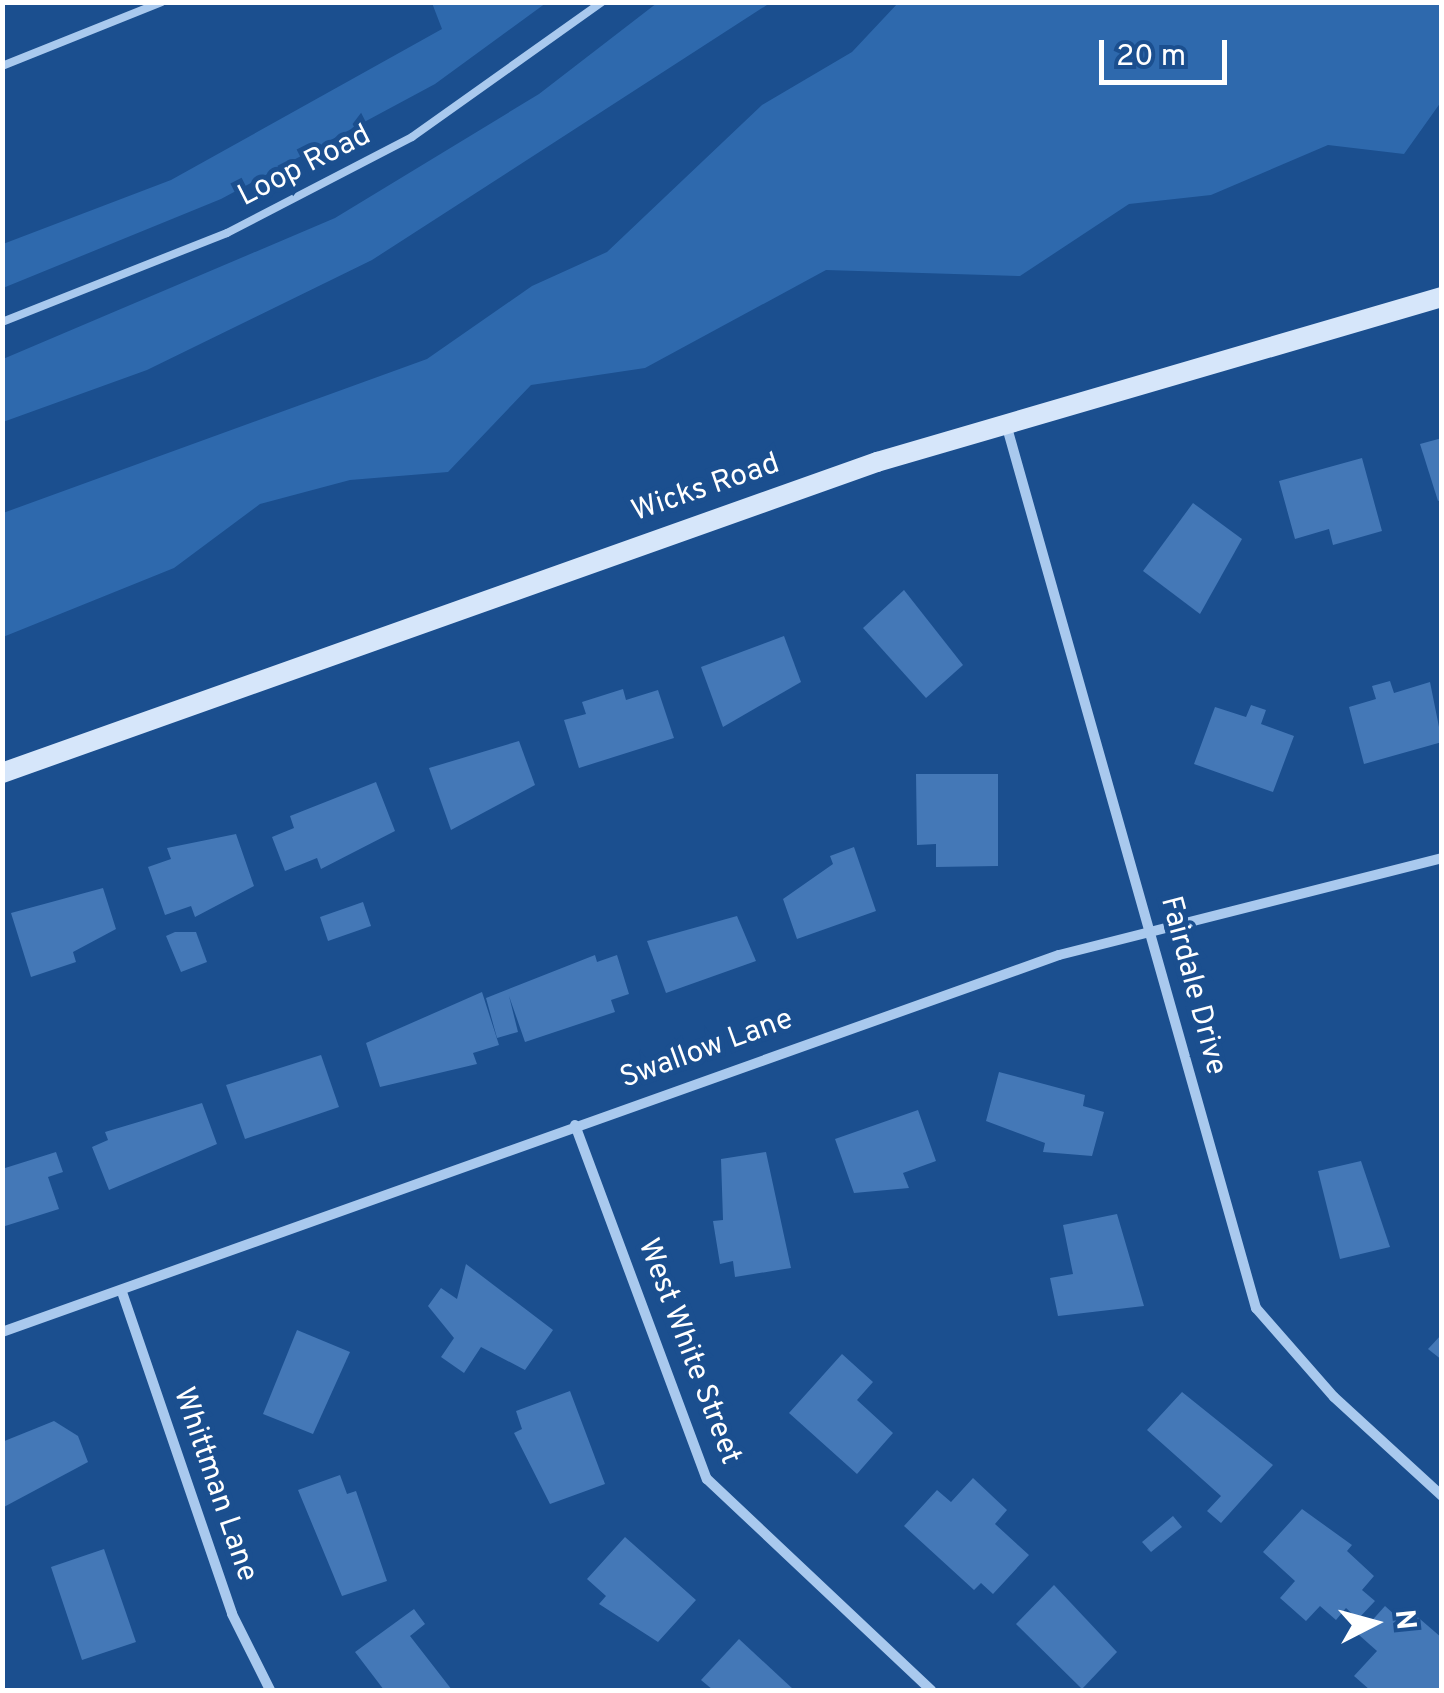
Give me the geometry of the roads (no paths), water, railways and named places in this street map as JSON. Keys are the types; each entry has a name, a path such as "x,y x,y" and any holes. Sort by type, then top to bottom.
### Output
{"main road":[{"name":"Wicks Road","path":"2,774 605,556 1006,423 1442,297"}],"street":[{"name":"Fairdale Drive","path":"1006,423 1153,932 1256,1308 1334,1397 1442,1496"},
{"name":"Swallow Lane","path":"2,1332 122,1292 574,1124 1040,961 1442,858"},
{"name":"West White Street","path":"574,1124 707,1479 930,1690"},
{"name":"Whittman Lane","path":"122,1292 232,1614 270,1690"}],"lane":[{"path":"2,66 162,2"},
{"name":"Loop Road","path":"2,322 227,233 412,137 602,2"}]}
